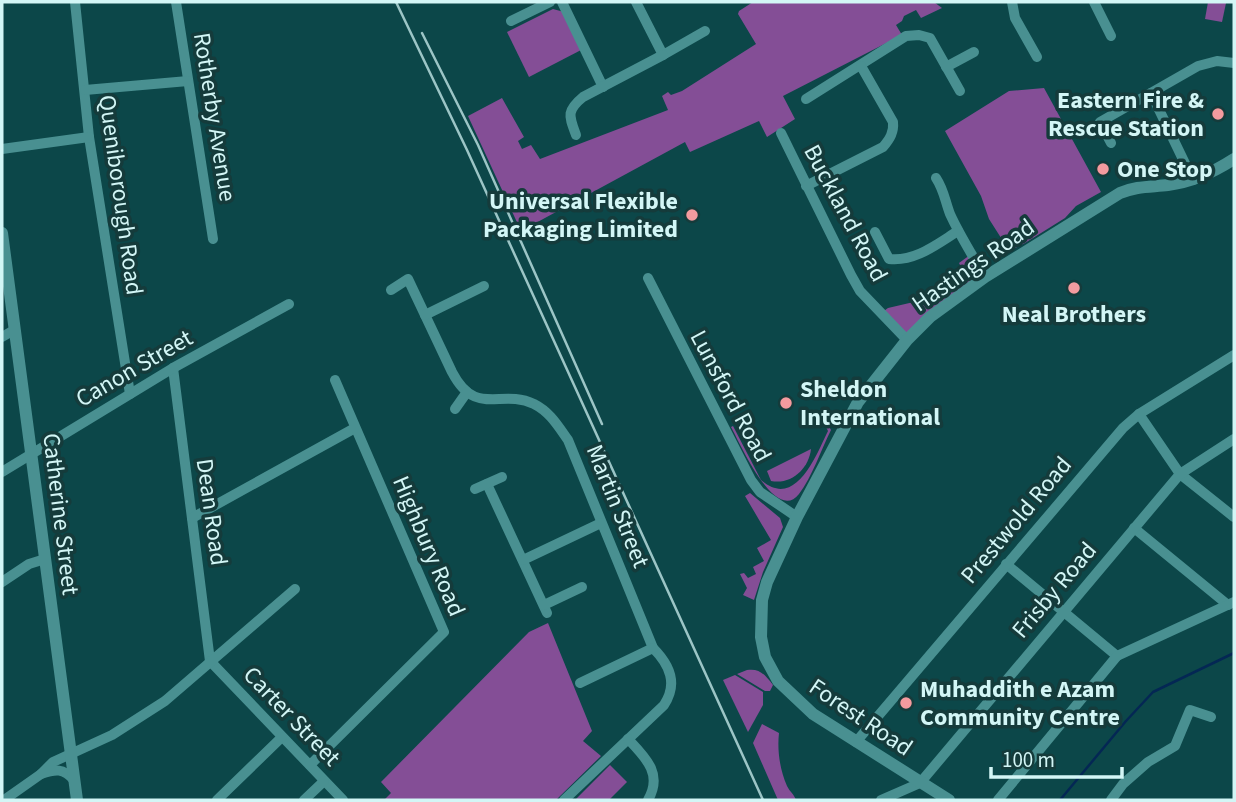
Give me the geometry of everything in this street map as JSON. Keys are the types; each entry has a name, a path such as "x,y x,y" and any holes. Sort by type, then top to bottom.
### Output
{"street":[{"name":"Queniborough Road","path":"75,2 89,137 130,394"},
{"name":"Rotherby Avenue","path":"176,2 213,239"},
{"path":"511,21 550,2"},
{"path":"562,2 603,87"},
{"path":"636,2 663,55"},
{"path":"1012,2 1015,18 1037,57"},
{"path":"1094,2 1111,36"},
{"path":"576,135 570,117 572,106 583,97 705,31"},
{"path":"806,99 906,36 919,35 930,38 960,91"},
{"path":"946,67 974,52"},
{"path":"1111,143 1100,122 1211,61 1234,63"},
{"path":"806,186 883,147 890,139 894,129 893,121 861,66"},
{"path":"85,90 188,81"},
{"path":"1152,93 1193,180"},
{"name":"Buckland Road","path":"781,133 860,291 907,340"},
{"path":"2,149 89,137"},
{"name":"Hastings Road","path":"764,655 760,620 762,600 777,556 858,401 907,340 930,317 985,277 1120,193 1142,186 1166,186 1193,180 1234,159"},
{"path":"936,178 945,193 958,231 985,277"},
{"path":"875,232 889,259 902,261 921,254 958,231"},
{"name":"Catherine Street","path":"2,233 77,800"},
{"name":"Lunsford Road","path":"648,278 751,480 760,492 797,517"},
{"path":"391,290 408,279 458,384 467,393 455,409"},
{"path":"425,314 484,286"},
{"name":"Canon Street","path":"2,472 173,368 289,304"},
{"path":"2,337 15,330"},
{"name":"Prestwold Road","path":"856,741 1107,444 1139,414 1234,355"},
{"name":"Dean Road","path":"173,368 210,661"},
{"name":"Highbury Road","path":"310,765 444,632 335,380"},
{"name":"Martin Street","path":"467,393 489,400 507,398 525,401 552,416 568,440 653,648 666,660 673,693 664,705 564,800"},
{"path":"1139,414 1180,474 1234,517"},
{"path":"192,518 355,428"},
{"name":"Frisby Road","path":"920,783 1180,474 1234,439"},
{"path":"475,489 502,477"},
{"path":"487,484 545,609 582,587"},
{"path":"523,559 601,523"},
{"path":"998,800 1117,656 1231,604 1134,528"},
{"path":"2,582 29,564 45,559"},
{"path":"1006,564 1117,656"},
{"path":"4,800 41,774 53,762 135,722 165,701 295,589"},
{"path":"580,683 653,648"},
{"name":"Forest Road","path":"764,655 774,676 797,700 949,800"},
{"name":"Carter Street","path":"210,661 342,800"},
{"path":"1111,800 1114,793 1148,762 1175,746 1190,709 1211,717"},
{"path":"217,800 282,737"},
{"path":"628,739 649,762 653,771 654,788 648,800"},
{"path":"41,774 60,769 66,771 74,780"},
{"path":"304,800 324,781"},
{"path":"881,800 920,783"}],"shaded area":[{"path":"753,2 934,2 942,8 921,18 916,10 904,16 896,25 902,35 783,96 795,119 767,137 759,121 690,152 685,142 521,231 468,116 502,98 524,137 518,141 522,149 531,145 540,159 668,110 662,96 668,92 671,95 682,91 756,44 738,14"},
{"path":"1208,2 1226,3 1222,22 1205,19"},
{"path":"553,9 564,12 583,49 529,77 507,32"},
{"path":"1044,88 1101,192 1076,206 1065,218 1011,250 989,219 981,196 945,131 1009,91"},
{"path":"970,255 985,277 907,340 881,313 888,308 918,301 963,271 959,263"},
{"path":"826,421 831,430 799,494 790,501 779,499 761,480 773,488 785,489 795,484 818,452 828,431 824,423"},
{"path":"733,426 761,480 750,463 731,427"},
{"path":"811,449 807,463 798,474 779,482 771,481 767,471"},
{"path":"750,493 780,518 783,527 754,600 743,595 747,588 740,574 744,573 748,578 756,574 753,567 764,561 757,548 771,540 745,496"},
{"path":"548,623 592,731 583,741 601,756 556,800 384,800 391,793 381,782 529,632"},
{"path":"747,670 759,671 765,675 773,685 770,691 765,691 737,674"},
{"path":"735,675 763,692 763,705 748,732 723,680"},
{"path":"762,724 779,733 783,774 796,800 778,800 753,743"},
{"path":"610,765 627,782 609,800 575,800"}],"waterway":[{"path":"1060,800 1153,692 1234,653"}],"railway":[{"path":"396,2 467,150 763,800"},
{"path":"422,33 478,145 602,424"}],"place":[{"name":"Eastern Fire & Rescue Station","path":"1218,114"},
{"name":"One Stop","path":"1103,169"},
{"name":"Universal Flexible Packaging Limited","path":"692,215"},
{"name":"Neal Brothers","path":"1074,288"},
{"name":"Sheldon International","path":"786,403"},
{"name":"Muhaddith e Azam Community Centre","path":"906,703"}]}
